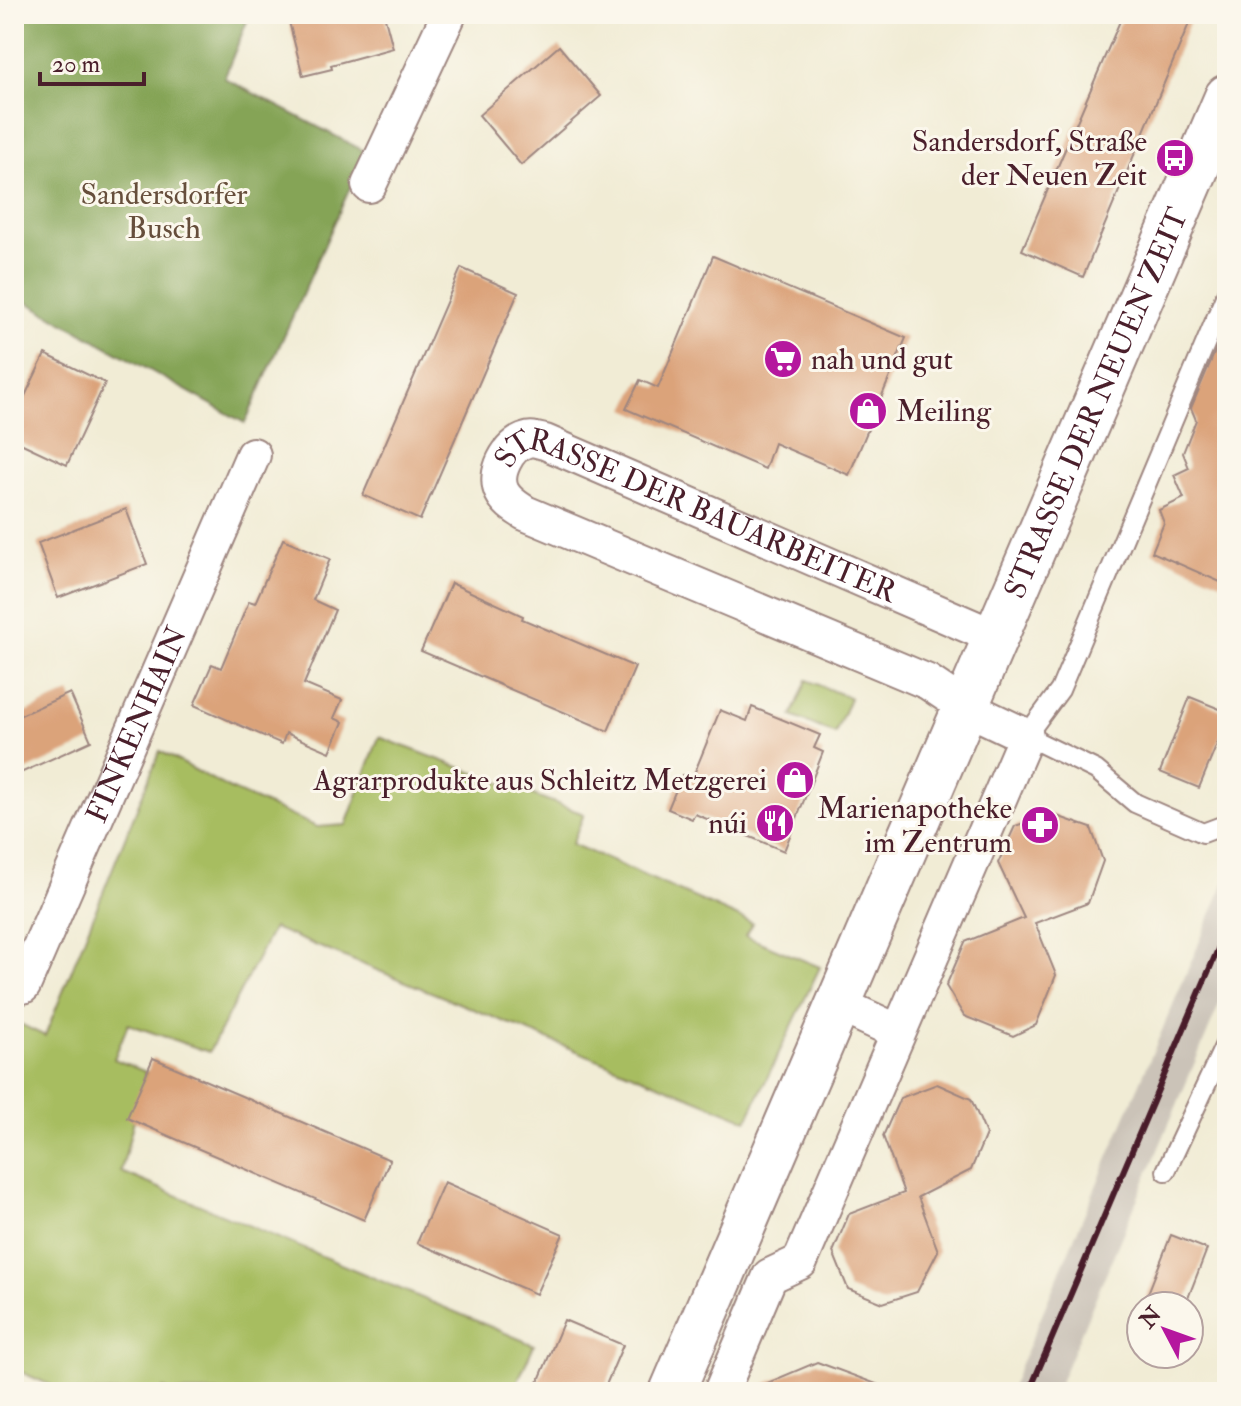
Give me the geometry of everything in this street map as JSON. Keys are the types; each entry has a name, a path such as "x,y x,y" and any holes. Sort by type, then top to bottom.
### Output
{"street":[{"path":"369,185 449,14"},
{"name":"STRASSE DER NEUEN ZEIT","path":"672,1392 1227,97"},
{"name":"STRASSE DER BAUARBEITER","path":"965,707 928,682 525,513 511,504 501,490 499,474 506,457 516,444 529,438 545,442 995,637"},
{"name":"FINKENHAIN","path":"14,986 23,986 253,455"},
{"path":"721,1392 770,1276 800,1262 1026,736 965,707"},
{"path":"838,1004 898,1032"},
{"path":"734,1245 753,1255 770,1276"}],"lane":[{"path":"1227,292 1060,690 1026,736 1096,770 1135,803 1203,833 1227,824"},
{"path":"1166,1171 1227,1040"}],"shaded area":[{"path":"1227,877 1227,986 1056,1392 1009,1392"}],"green space":[{"name":"Sandersdorfer Busch","path":"14,14 250,14 224,78 366,152 245,423 14,295"},
{"path":"807,680 850,698 835,734 792,716"},
{"path":"379,737 584,814 572,844 752,923 745,936 820,967 747,1120 273,928 209,1052 128,1024 114,1059 146,1072 121,1172 534,1345 513,1392 171,1392 163,1388 161,1392 66,1392 14,1369 14,1021 45,1036 160,751 228,788 317,827 346,825"}],"building":[{"path":"287,14 384,14 393,48 303,76"},
{"path":"1123,14 1193,14 1083,277 1022,250"},
{"path":"559,46 601,96 521,165 479,115"},
{"name":"nah und gut","path":"713,256 906,338 849,475 774,443 765,469 626,409 640,380 658,388"},
{"path":"461,268 518,293 420,520 363,495"},
{"path":"1227,323 1227,585 1152,552 1164,523 1159,510 1184,498 1174,475 1189,468 1183,453 1196,420 1191,408"},
{"path":"45,354 105,383 67,465 14,440 14,419"},
{"path":"126,509 147,564 58,598 38,543"},
{"path":"283,539 330,559 313,600 335,610 304,684 342,700 334,718 343,722 330,752 286,733 282,744 194,705 212,664 221,668 249,601 255,603"},
{"path":"451,583 523,616 522,619 635,667 608,731 421,651"},
{"path":"70,693 91,741 14,776 14,718"},
{"path":"1190,697 1227,712 1227,720 1199,788 1160,772"},
{"path":"752,707 820,735 814,748 823,752 784,851 695,814 692,819 668,809 682,775 692,779 720,710 747,721"},
{"path":"1051,814 1091,828 1103,861 1088,903 1035,923 1056,975 1036,1025 1013,1036 964,1016 946,986 965,942 1024,918 998,863 1015,826"},
{"path":"153,1058 390,1160 364,1220 127,1118"},
{"path":"937,1084 971,1099 986,1134 971,1170 918,1197 938,1251 917,1292 883,1303 848,1289 833,1252 849,1214 904,1193 883,1136 900,1098"},
{"path":"444,1182 563,1234 536,1294 417,1243"},
{"path":"1171,1235 1207,1249 1191,1290 1149,1290"},
{"path":"564,1320 623,1345 603,1392 534,1392"},
{"path":"817,1362 890,1389 889,1392 746,1392"}],"railway":[{"path":"1029,1392 1227,928"}],"place":[{"name":"Sandersdorf, Straße der Neuen Zeit","path":"1175,158"},
{"name":"nah und gut","path":"783,359"},
{"name":"Meiling","path":"868,411"},
{"name":"Agrarprodukte aus Schleitz Metzgerei","path":"795,780"},
{"name":"núi","path":"775,823"},
{"name":"Marienapotheke im Zentrum","path":"1040,825"}]}
